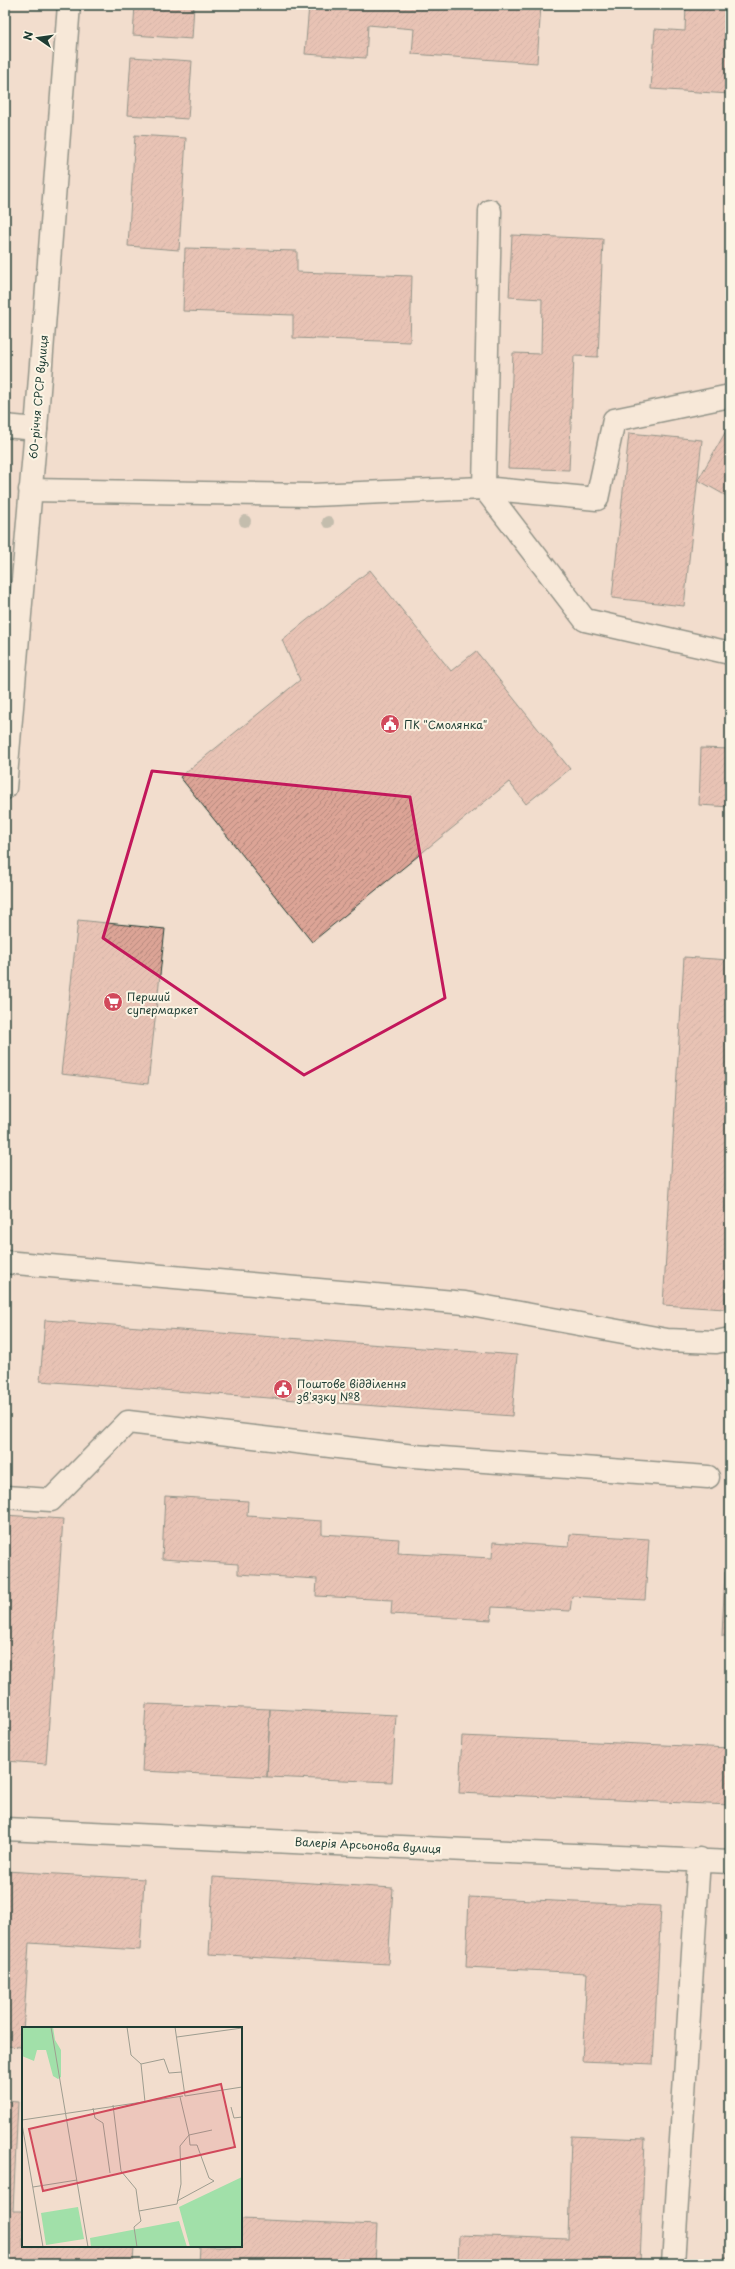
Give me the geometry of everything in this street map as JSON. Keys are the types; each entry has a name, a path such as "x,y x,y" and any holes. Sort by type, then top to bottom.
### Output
{"street":[{"name":"60-річчя СРСР вулиця","path":"5,788 36,429 69,5"},
{"path":"490,211 484,488 584,620 730,653"},
{"path":"30,490 312,495 484,488 597,499 614,420 730,396"},
{"path":"5,426 36,429"},
{"path":"5,1262 465,1303 667,1340 716,1342 730,1339"},
{"path":"5,1497 51,1500 128,1422 414,1456 708,1477"},
{"name":"Валерія Арсьонова вулиця","path":"5,1829 699,1859 730,1862"},
{"path":"674,2264 699,1859"}],"highlighted area":[{"path":"152,771 410,797 445,998 304,1075 103,938"}],"building":[{"path":"135,5 194,5 192,39 133,35"},
{"path":"309,5 541,5 537,63 412,54 414,29 368,25 366,58 305,54"},
{"path":"686,5 730,5 730,94 651,89 655,29 685,31"},
{"path":"131,57 192,61 188,119 127,115"},
{"path":"135,135 186,138 179,250 128,246"},
{"path":"512,235 603,239 598,357 574,356 569,470 508,468 513,353 541,354 542,299 509,297"},
{"path":"185,248 297,251 297,272 412,276 410,342 293,338 293,315 183,311"},
{"path":"730,424 730,498 698,480"},
{"path":"629,433 702,440 684,606 612,598"},
{"name":"ПК \"Смолянка\"","path":"370,570 451,671 476,651 570,769 526,804 509,782 312,942 180,777 300,680 282,640"},
{"path":"701,748 730,749 730,807 699,805"},
{"name":"Перший супермаркет","path":"78,920 165,929 148,1084 61,1074"},
{"path":"684,957 730,960 730,1218 725,1309 663,1305"},
{"path":"45,1320 517,1355 512,1416 40,1381"},
{"path":"165,1496 248,1501 247,1516 322,1521 322,1534 399,1539 398,1553 492,1558 493,1542 569,1547 570,1534 649,1539 645,1600 572,1596 570,1611 492,1607 491,1620 391,1614 392,1600 316,1596 317,1579 238,1574 238,1564 162,1559"},
{"path":"5,1515 63,1519 46,1764 5,1761"},
{"path":"725,1572 730,1573 730,1636 722,1636"},
{"path":"146,1704 270,1709 267,1777 142,1771"},
{"path":"270,1709 396,1715 392,1782 267,1777"},
{"path":"462,1736 730,1748 730,1805 459,1793"},
{"path":"5,1871 144,1879 140,1950 29,1943 23,2027 22,2027 22,2047 5,2046"},
{"path":"213,1877 393,1888 388,1964 209,1954"},
{"path":"469,1897 661,1906 653,2064 582,2061 587,1973 466,1967"},
{"path":"730,2097 730,2200 725,2200"},
{"path":"5,2101 18,2102 13,2211 22,2211 22,2247 134,2247 133,2264 5,2264"},
{"path":"571,2136 645,2139 640,2264 458,2264 459,2235 568,2239"},
{"path":"242,2219 377,2225 375,2264 199,2264 200,2247 242,2247"},
{"path":"724,2257 730,2257 730,2264 724,2264"}],"place":[{"name":"ПК \"Смолянка\"","path":"390,724"},
{"name":"Перший супермаркет","path":"113,1002"},
{"name":"Поштове відділення зв'язку №8","path":"283,1389"}]}
